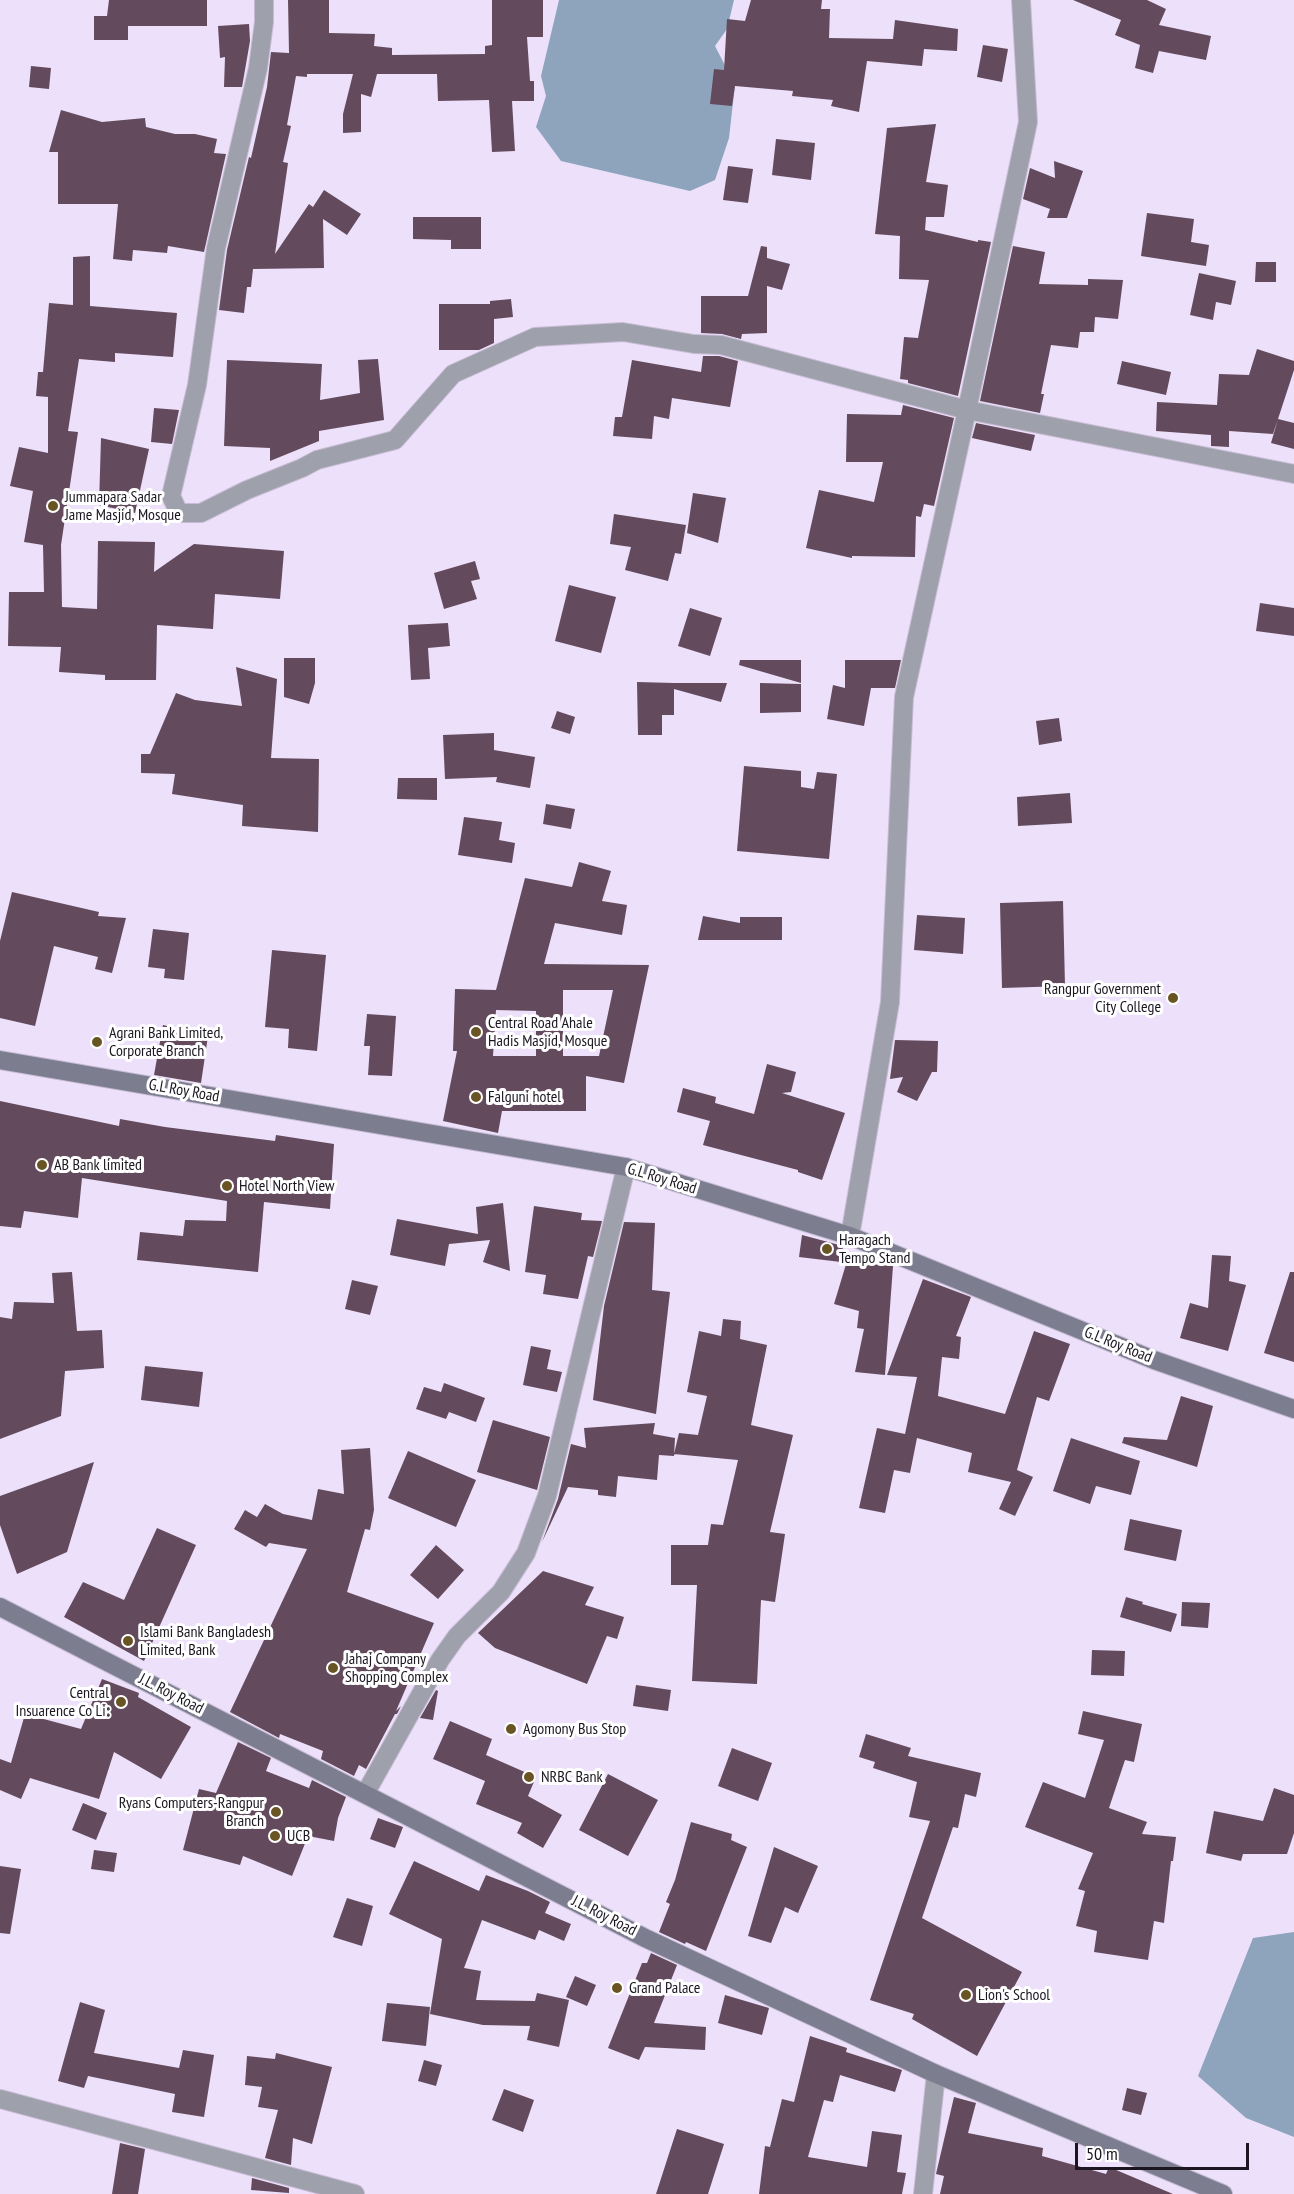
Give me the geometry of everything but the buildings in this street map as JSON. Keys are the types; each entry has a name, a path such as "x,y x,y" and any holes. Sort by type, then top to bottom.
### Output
{"main road":[{"name":"G.L Roy Road","path":"0,1060 626,1167 850,1236 1154,1360 1294,1409"},
{"name":"J.L. Roy Road","path":"0,1607 645,1938 936,2074 1223,2194"}],"street":[{"path":"264,0 264,22 258,68 216,248 197,384 171,496 178,513 201,513 247,490 317,460 395,440 453,374 535,337 623,332 694,344 721,345 967,410 1294,474"},
{"path":"850,1236 890,1002 904,696 1028,122 1021,0"},
{"path":"365,1794 440,1660 457,1636 501,1592 526,1553 547,1496 626,1167"},
{"path":"922,2194 936,2074"},
{"path":"0,2099 355,2194"}],"water":[{"path":"559,0 734,0 727,29 715,46 735,85 729,138 715,180 690,191 561,161 536,127 546,96 541,76"},
{"path":"1294,1932 1294,2137 1246,2118 1198,2076 1253,1938"}],"place":[{"name":"Jummapara Sadar Jame Masjid, Mosque","path":"53,506"},
{"name":"Rangpur Government City College","path":"1173,998"},
{"name":"Central Road Ahale Hadis Masjid, Mosque","path":"476,1032"},
{"name":"Agrani Bank Limited, Corporate Branch","path":"97,1042"},
{"name":"Falguni hotel","path":"476,1097"},
{"name":"AB Bank limited","path":"42,1165"},
{"name":"Hotel North View","path":"227,1186"},
{"name":"Haragach Tempo Stand","path":"827,1249"},
{"name":"Islami Bank Bangladesh Limited, Bank","path":"128,1641"},
{"name":"Jahaj Company Shopping Complex","path":"333,1668"},
{"name":"Central Insuarence Co Li:","path":"121,1702"},
{"name":"Agomony Bus Stop","path":"511,1729"},
{"name":"NRBC Bank","path":"529,1777"},
{"name":"Ryans Computers-Rangpur Branch","path":"276,1812"},
{"name":"UCB","path":"275,1836"},
{"name":"Grand Palace","path":"617,1988"},
{"name":"Lion's School","path":"966,1995"}]}
